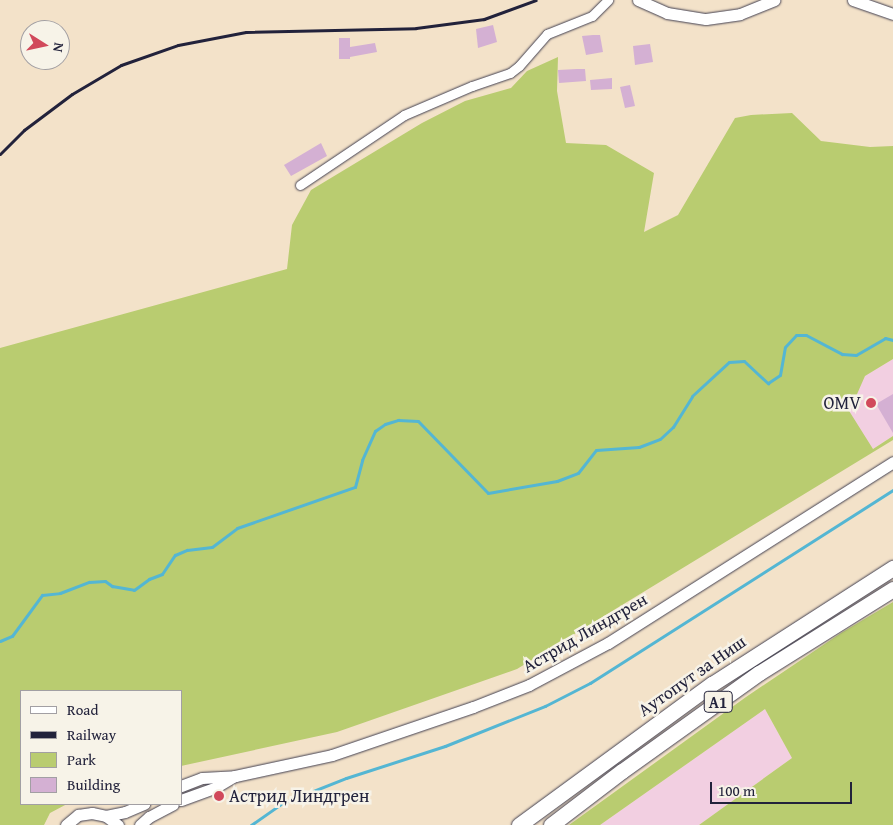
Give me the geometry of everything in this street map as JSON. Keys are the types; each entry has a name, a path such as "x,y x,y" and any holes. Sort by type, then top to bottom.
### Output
{"highway":[{"name":"Аутопут за Ниш","path":"520,825 616,752 712,684 893,568"},
{"name":"Аутопут за Ниш","path":"551,825 622,771 759,673 893,589"}],"street":[{"path":"300,185 404,115 472,86 510,73 519,66 547,34 592,16 608,0"},
{"path":"638,0 667,13 706,19 740,14 774,0"},
{"path":"853,0 893,14"},
{"name":"Астрид Линдгрен","path":"182,786 202,778 236,776 332,755 473,708 529,685 608,643 893,462"},
{"name":"Астрид Линдгрен","path":"182,800 216,787 236,776"},
{"path":"66,825 72,819 85,813 106,816 125,812 142,805"},
{"path":"140,825 149,817 171,805"},
{"path":"106,816 118,825"}],"shaded area":[{"name":"OMV","path":"893,359 893,436 873,449 845,406 854,400 865,376"},
{"path":"765,709 792,758 699,825 600,825"}],"green space":[{"path":"558,57 557,91 566,143 606,145 654,173 644,232 678,215 735,118 751,115 792,113 821,141 870,147 893,146 893,359 865,376 854,401 846,406 873,449 893,436 893,440 517,669 337,732 182,766 182,690 20,690 20,805 65,805 50,813 44,825 0,825 0,348 287,269 292,225 311,190 422,123 465,101 511,88 527,71"},
{"path":"893,602 893,825 699,825 792,758 765,709 600,825 569,825 746,697 841,633"}],"building":[{"path":"493,25 497,42 478,48 476,29"},
{"path":"600,35 603,52 586,55 582,36"},
{"path":"339,38 350,38 350,47 375,43 377,52 350,57 350,59 339,59"},
{"path":"650,44 653,62 635,65 633,46"},
{"path":"585,69 586,81 559,83 558,70"},
{"path":"612,78 612,89 591,90 590,80"},
{"path":"630,85 635,106 625,108 620,87"},
{"path":"321,143 327,156 291,176 284,165"},
{"path":"893,394 893,433 876,404"}],"waterway":[{"path":"0,641 12,636 42,595 60,593 89,582 105,581 112,586 134,590 149,579 162,574 175,555 187,550 212,547 237,528 355,487 362,460 375,431 385,424 398,420 418,421 488,493 557,481 578,473 596,450 639,447 660,439 673,427 692,396 729,362 744,361 768,383 780,375 785,347 796,335 806,335 842,354 856,355 885,338 893,340"},
{"path":"251,825 283,803 346,778 445,746 545,706 590,683 893,490"}],"railway":[{"path":"0,154 24,130 72,94 121,65 178,45 246,32 416,28 484,19 536,0"}],"place":[{"name":"OMV","path":"871,403"},
{"name":"Астрид Линдгрен","path":"219,796"}]}
